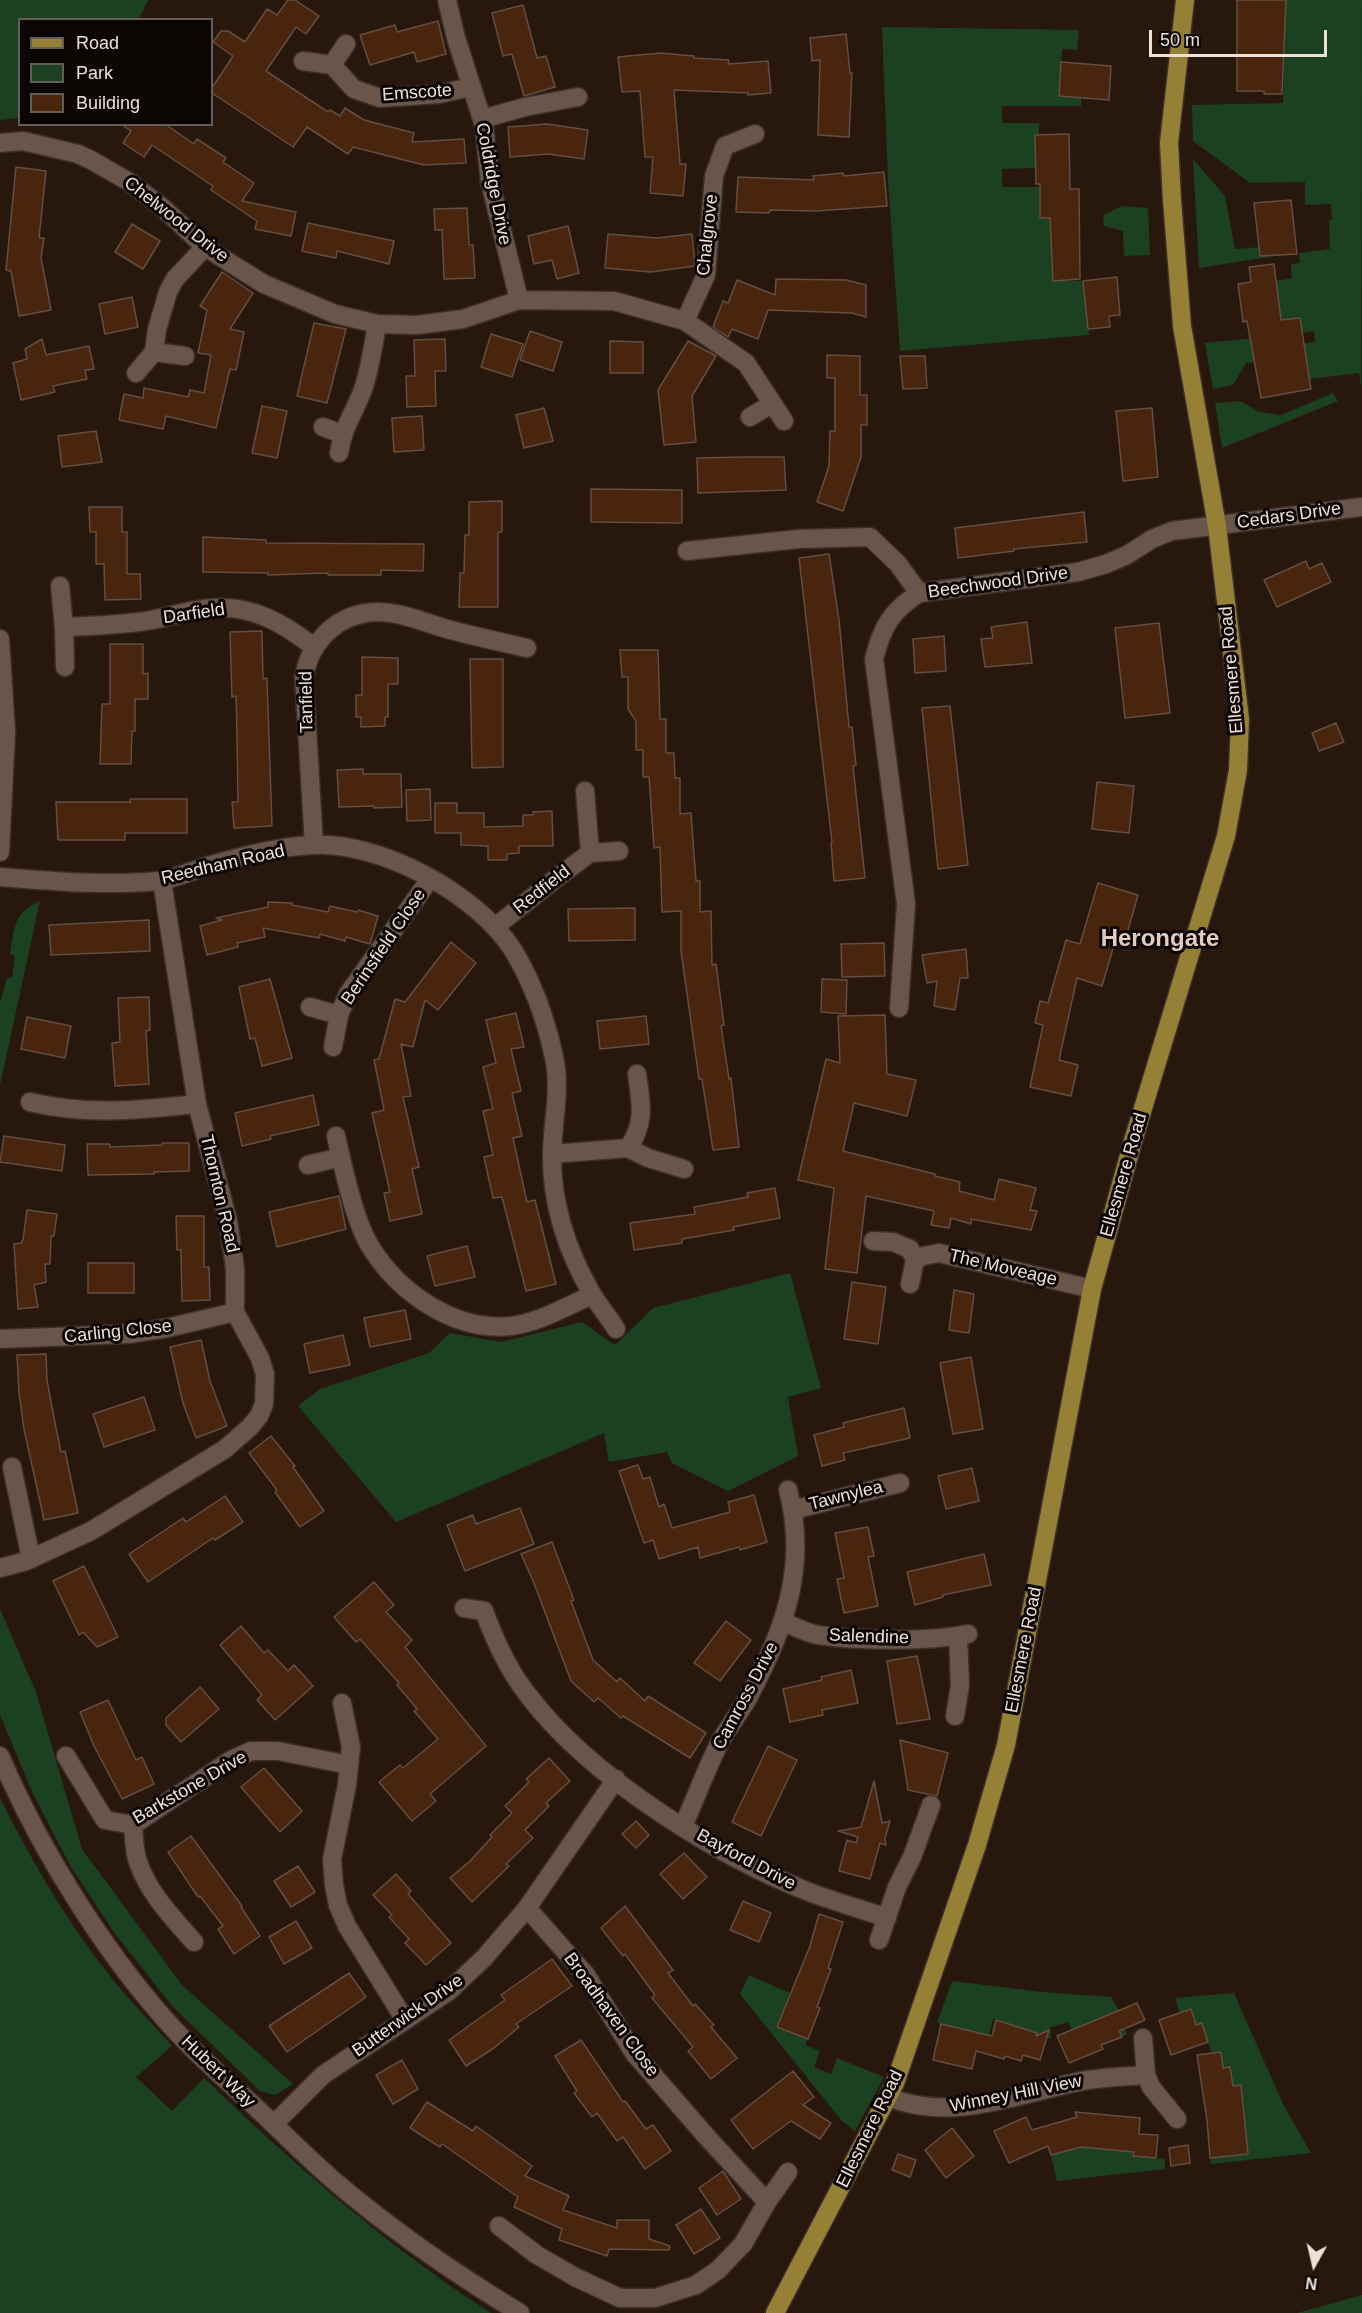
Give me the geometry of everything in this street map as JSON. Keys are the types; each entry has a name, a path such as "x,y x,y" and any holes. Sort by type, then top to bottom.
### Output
{"main road":[{"name":"Ellesmere Road","path":"775,2313 895,2083 977,1845 1006,1745 1092,1289 1136,1130 1226,836 1238,770 1240,719 1217,526 1182,326 1172,200 1169,143 1185,0"}],"street":[{"name":"Coldridge Drive","path":"447,0 482,119 490,182 519,300"},
{"path":"303,62 332,65 346,44"},
{"name":"Emscote","path":"332,65 354,89 380,98 440,94 471,87"},
{"path":"482,119 525,107 578,97"},
{"name":"Chalgrove","path":"685,321 706,274 714,176 720,140 755,134"},
{"name":"Chelwood Drive","path":"0,143 23,141 78,154 91,160 131,183 162,207 205,247 264,284 335,314 377,324 417,325 463,319 519,300 614,301 685,321 746,363 784,421"},
{"path":"136,373 154,352 157,329 168,292 175,279 205,247"},
{"path":"339,453 342,434 362,392 377,324"},
{"path":"154,352 185,356"},
{"path":"750,417 772,404"},
{"path":"323,427 342,434"},
{"name":"Cedars Drive","path":"1217,526 1362,507"},
{"name":"Beechwood Drive","path":"899,1008 906,904 874,659 887,621 900,606 919,593 1078,572 1127,555 1152,539 1172,531 1217,526"},
{"path":"687,551 798,539 870,537 898,564 919,593"},
{"path":"60,586 65,667"},
{"name":"Darfield","path":"64,627 120,624 214,608 236,608 278,621 314,647"},
{"name":"Tanfield","path":"314,845 304,677 306,662 323,636 336,626 367,612 391,614 527,648"},
{"path":"0,639 6,732 0,852"},
{"path":"585,791 590,853 619,851"},
{"name":"Reedham Road","path":"0,877 76,882 162,881 256,853 314,845 345,848 377,855 405,865 472,905 495,927 512,950 533,986 549,1033 555,1061 558,1096 552,1154 556,1206 568,1245 592,1295 616,1329"},
{"name":"Redfield","path":"495,927 590,853"},
{"name":"Berinsfield Close","path":"333,1047 339,1015 348,994 430,879"},
{"name":"Thornton Road","path":"0,1568 31,1559 92,1531 225,1449 250,1427 259,1416 264,1404 265,1374 260,1358 236,1312 235,1268 228,1221 197,1104 162,881"},
{"name":"Berinsfield Close","path":"310,1007 339,1015"},
{"path":"628,1148 638,1134 642,1111 637,1074"},
{"path":"30,1102 56,1108 94,1112 126,1112 197,1104"},
{"path":"336,1136 361,1227 369,1244 388,1270 411,1292 441,1312 475,1324 510,1326 531,1320 592,1295"},
{"path":"552,1154 628,1148 648,1158 684,1169"},
{"path":"308,1165 341,1157"},
{"path":"873,1240 893,1242 910,1249 915,1260 910,1284"},
{"name":"The Moveage","path":"915,1260 939,1252 1092,1289"},
{"name":"Carling Close","path":"0,1339 128,1334 168,1328 236,1312"},
{"path":"12,1467 31,1559"},
{"name":"Tawnylea","path":"793,1510 900,1483"},
{"name":"Camross Drive","path":"683,1826 720,1743 764,1667 783,1622 794,1580 796,1533 788,1490"},
{"name":"Bayford Drive","path":"464,1608 484,1611 498,1646 527,1695 560,1732 616,1779 683,1826 772,1876 810,1892 887,1918"},
{"name":"Salendine","path":"783,1622 816,1634 827,1635 927,1639 963,1635 958,1662 960,1685 955,1716"},
{"path":"342,1703 351,1747 332,1859 334,1885 338,1905 347,1926 405,2020"},
{"name":"Barkstone Drive","path":"66,1756 105,1820 133,1825 231,1760 252,1751 296,1753 349,1765"},
{"name":"Hubert Way","path":"0,1756 15,1791 47,1851 94,1926 144,1993 186,2043 333,2180 469,2282 520,2313"},
{"name":"Butterwick Drive","path":"274,2124 322,2075 449,1991 484,1958 527,1908 616,1779"},
{"path":"879,1940 897,1887 912,1857 931,1805"},
{"path":"133,1825 137,1860 147,1882 159,1902 194,1942"},
{"name":"Broadhaven Close","path":"527,1908 586,1975 634,2053 767,2202"},
{"path":"1143,2038 1146,2075 1151,2086 1177,2119"},
{"name":"Winney Hill View","path":"888,2097 918,2106 949,2109 985,2104 1075,2082 1146,2075"},
{"path":"499,2226 537,2255 575,2277 620,2298 655,2298 696,2285 718,2270 743,2244 767,2202 788,2172"}],"green space":[{"path":"0,0 148,0 139,18 18,18 18,118 0,120"},
{"path":"1286,0 1362,0 1361,389 1359,373 1310,379 1308,371 1255,362 1246,363 1233,385 1213,389 1205,343 1283,335 1276,281 1292,278 1291,264 1300,263 1299,253 1330,249 1331,204 1305,205 1305,182 1250,183 1193,141 1192,105 1283,103","holes":["1314,331 1315,342 1293,345 1292,334"]},
{"path":"882,27 1079,30 1077,50 1062,49 1059,96 1081,98 1081,106 1002,106 1002,123 1039,123 1039,135 1035,135 1035,168 1002,169 1002,187 1050,187 1040,218 1050,218 1051,246 1073,246 1054,280 1083,281 1089,335 900,351 888,180"},
{"path":"1193,159 1225,196 1235,249 1287,245 1288,254 1199,268"},
{"path":"1122,206 1148,208 1150,255 1124,256 1123,231 1104,226 1103,215"},
{"path":"1333,393 1338,401 1222,448 1215,403 1240,401 1260,412 1281,415"},
{"path":"40,901 0,1085 0,1003 7,978 12,978 15,956 10,954 15,928 20,916"},
{"path":"790,1273 821,1388 788,1397 798,1456 728,1491 672,1463 667,1452 609,1462 604,1433 396,1522 298,1406 320,1389 429,1353 450,1333 501,1342 582,1322 615,1345 653,1308"},
{"path":"0,1609 36,1692 82,1849 182,1985 293,2084 275,2095 260,2091 172,2006 113,1931 71,1867 33,1794 0,1715"},
{"path":"0,1798 38,1869 81,1937 114,1981 172,2046 136,2077 172,2111 204,2078 342,2203 415,2260 491,2313 0,2313"},
{"path":"749,1975 790,1993 777,2027 808,2039 805,2045 820,2051 814,2067 831,2074 837,2058 884,2077 855,2131 842,2121 740,1994"},
{"path":"952,1981 1042,1992 1111,1997 1127,2034 1122,2037 1092,2027 1090,2022 1072,2030 1068,2022 1050,2028 1051,2039 993,2019 986,2047 980,2033 937,2023"},
{"path":"1234,1993 1283,2104 1311,2153 1211,2164 1210,2158 1248,2153 1236,2112 1245,2110 1241,2086 1233,2086 1230,2067 1223,2068 1221,2053 1212,2054 1202,2024 1196,2025 1190,2009 1180,2013 1175,1998"},
{"path":"1096,2142 1100,2149 1134,2152 1134,2156 1165,2159 1165,2169 1057,2181 1051,2155"},
{"path":"1362,2295 1362,2313 1297,2313"}],"building":[{"path":"288,0 295,0 319,16 306,34 296,27 266,71 328,112 330,110 340,116 345,108 364,120 414,133 412,142 464,139 466,163 424,165 353,147 348,154 307,127 293,147 213,94 213,86 233,56 213,42 221,31 228,31 245,42 267,9 277,15"},
{"path":"1237,0 1286,0 1282,94 1237,91"},
{"path":"523,5 537,58 546,56 555,87 524,96 512,54 503,56 492,13"},
{"path":"438,21 446,54 417,62 414,52 370,65 360,35 395,25 397,32"},
{"path":"846,34 850,73 852,73 849,137 818,135 820,60 812,61 810,38"},
{"path":"660,53 729,60 728,64 768,61 771,93 748,95 748,93 674,90 680,164 686,164 683,196 650,193 653,157 645,157 640,91 622,92 618,57"},
{"path":"1061,62 1111,66 1109,100 1059,96"},
{"path":"547,124 588,130 584,159 548,154 510,157 508,127"},
{"path":"124,126 168,126 194,144 197,139 226,158 223,162 254,183 242,201 296,212 291,236 255,229 257,221 211,190 213,186 152,145 144,157 123,143 131,131"},
{"path":"1069,134 1070,189 1079,189 1080,279 1053,281 1050,218 1040,218 1040,184 1036,184 1035,135"},
{"path":"16,167 46,171 39,238 44,238 41,258 51,310 19,316 11,271 6,270"},
{"path":"884,172 887,206 816,211 770,210 769,213 736,212 738,177 814,180 813,176"},
{"path":"1291,200 1297,254 1260,256 1254,203"},
{"path":"467,208 469,245 473,245 475,278 444,279 442,230 435,230 434,209"},
{"path":"308,223 394,241 389,264 337,251 336,258 302,251"},
{"path":"132,224 160,241 143,269 115,252"},
{"path":"568,226 579,273 557,279 552,260 534,264 528,236"},
{"path":"608,234 657,238 692,234 695,266 651,272 605,268"},
{"path":"1274,264 1281,320 1300,318 1311,389 1261,398 1247,321 1243,322 1238,284 1251,282 1249,267"},
{"path":"222,272 253,293 230,329 244,332 236,370 230,369 216,428 166,416 163,429 119,420 124,394 143,398 144,388 188,397 190,390 204,393 211,355 198,353 207,310 200,306"},
{"path":"1117,277 1120,315 1109,316 1110,327 1088,329 1083,281"},
{"path":"776,279 846,280 866,285 866,317 852,313 768,310 758,339 732,329 728,337 713,327 723,301 728,303 737,280 775,295"},
{"path":"132,297 138,327 105,334 99,304"},
{"path":"314,323 346,329 327,403 297,396"},
{"path":"530,331 562,342 553,371 520,360"},
{"path":"491,334 523,344 512,377 481,367"},
{"path":"42,339 46,355 89,346 94,369 85,370 87,379 53,386 55,392 21,400 13,363 27,359 25,349"},
{"path":"445,339 446,371 435,371 436,406 407,407 406,376 415,376 414,340"},
{"path":"610,341 643,342 643,373 610,373"},
{"path":"688,341 716,356 692,396 696,442 664,445 658,390"},
{"path":"827,355 860,356 860,395 867,395 867,425 861,425 861,457 843,511 817,502 829,466 830,431 835,431 835,378 827,378"},
{"path":"900,356 925,356 927,388 903,389"},
{"path":"262,406 287,411 277,458 252,453"},
{"path":"544,408 553,441 524,448 516,415"},
{"path":"1152,408 1158,477 1123,481 1116,411"},
{"path":"422,416 424,450 394,452 392,418"},
{"path":"96,431 102,462 62,467 58,436"},
{"path":"784,457 786,490 698,493 697,458"},
{"path":"591,489 682,490 682,523 591,522"},
{"path":"502,501 502,532 498,532 498,607 459,607 460,573 464,573 465,535 469,535 469,502"},
{"path":"89,507 122,507 122,532 127,532 127,574 140,574 141,599 105,600 104,564 96,564 96,532 90,532"},
{"path":"1084,512 1087,542 1014,549 1014,551 958,558 955,528"},
{"path":"203,537 266,540 266,543 424,544 423,571 381,570 381,575 328,575 328,573 268,575 268,573 203,572"},
{"path":"829,554 839,620 849,727 852,727 856,765 853,766 865,878 834,881 832,842 799,558"},
{"path":"1306,561 1309,569 1322,563 1331,582 1277,607 1264,580"},
{"path":"1027,622 1032,663 985,667 981,639 993,638 991,627"},
{"path":"1159,623 1170,713 1125,718 1115,628"},
{"path":"262,631 263,679 267,678 272,826 234,828 232,802 238,802 237,735 236,696 232,697 230,632"},
{"path":"944,636 946,671 915,673 913,639"},
{"path":"110,644 143,644 143,674 148,673 148,699 135,699 135,731 132,731 131,764 100,764 102,704 110,704"},
{"path":"620,650 658,650 660,719 666,719 666,753 674,753 675,778 680,778 680,814 691,813 696,881 700,881 700,912 711,911 712,965 716,964 724,1025 721,1026 729,1079 731,1078 739,1147 713,1150 702,1079 699,1079 681,951 681,911 662,912 660,847 654,848 649,777 643,777 643,750 636,750 636,721 628,709 628,677 622,677"},
{"path":"362,657 398,658 398,684 388,684 388,717 385,717 385,726 361,727 361,717 356,717 356,695 362,695"},
{"path":"470,659 503,659 503,767 472,768"},
{"path":"950,706 968,865 938,869 922,708"},
{"path":"1336,723 1344,742 1319,751 1312,733"},
{"path":"363,769 363,774 401,774 402,807 339,807 337,770"},
{"path":"1097,782 1134,786 1129,833 1092,829"},
{"path":"430,789 431,820 407,821 406,790"},
{"path":"130,799 187,799 187,833 125,833 125,840 58,840 56,802 130,802"},
{"path":"435,803 457,803 457,813 484,813 484,827 523,826 523,815 552,811 553,846 519,846 519,853 507,854 507,860 488,860 488,846 461,845 461,833 435,833"},
{"path":"1098,883 1138,895 1124,944 1115,942 1102,986 1077,978 1059,1060 1078,1065 1071,1096 1030,1087 1043,1025 1035,1023 1040,1001 1048,1003 1066,940 1080,944"},
{"path":"268,902 292,903 292,905 328,912 330,906 378,916 370,944 346,937 345,941 320,934 319,938 263,928 265,937 237,943 238,947 207,955 200,926 222,920 216,918 268,907"},
{"path":"635,908 635,940 569,941 568,909"},
{"path":"149,920 150,951 51,955 49,925"},
{"path":"451,942 476,963 438,1010 425,1000 413,1047 401,1044 411,1096 403,1097 419,1167 412,1169 422,1214 390,1221 384,1193 390,1192 372,1113 384,1110 374,1060 379,1059 395,999 405,1002"},
{"path":"884,943 885,976 842,977 841,944"},
{"path":"966,949 968,978 960,978 955,1010 934,1006 937,981 927,983 922,955"},
{"path":"270,979 292,1058 262,1066 255,1038 250,1039 239,987"},
{"path":"822,979 847,980 846,1014 821,1012"},
{"path":"149,997 150,1030 146,1031 149,1084 115,1086 112,1043 120,1042 118,998"},
{"path":"516,1013 524,1047 511,1049 521,1091 512,1093 522,1136 513,1138 527,1202 535,1200 556,1284 526,1291 502,1197 493,1198 484,1157 493,1155 483,1111 493,1109 483,1067 496,1063 486,1020"},
{"path":"885,1015 887,1074 916,1080 907,1116 854,1103 843,1151 960,1182 959,1191 994,1200 999,1179 1036,1188 1030,1210 1037,1211 1031,1230 971,1219 971,1224 951,1218 949,1228 931,1225 934,1211 866,1196 857,1273 825,1269 834,1188 798,1180 826,1059 840,1063 838,1016"},
{"path":"646,1016 649,1044 600,1049 597,1021"},
{"path":"27,1017 71,1026 65,1058 21,1049"},
{"path":"313,1095 319,1125 270,1136 271,1139 242,1146 235,1113"},
{"path":"4,1136 65,1145 62,1171 0,1162"},
{"path":"162,1143 189,1143 189,1171 88,1175 87,1144 110,1144 110,1147 162,1145"},
{"path":"775,1188 780,1218 733,1227 734,1230 682,1239 682,1243 634,1250 630,1223 695,1214 694,1207 748,1197 747,1193"},
{"path":"339,1196 346,1229 277,1247 269,1212"},
{"path":"27,1210 57,1214 54,1236 51,1236 50,1264 45,1264 46,1282 34,1285 38,1307 18,1309 14,1244 21,1243 23,1240"},
{"path":"176,1216 204,1216 204,1267 209,1267 210,1300 182,1301 181,1250 177,1250"},
{"path":"467,1246 475,1277 435,1286 427,1256"},
{"path":"88,1263 134,1263 134,1293 88,1293"},
{"path":"852,1282 886,1287 878,1344 844,1339"},
{"path":"954,1290 974,1294 969,1333 949,1330"},
{"path":"405,1310 411,1339 370,1347 364,1318"},
{"path":"343,1335 350,1365 310,1373 304,1344"},
{"path":"201,1340 210,1381 227,1426 196,1438 183,1403 170,1347"},
{"path":"46,1354 47,1380 55,1423 61,1452 65,1451 78,1513 44,1520 24,1429 17,1355"},
{"path":"971,1357 983,1429 953,1434 940,1363"},
{"path":"144,1397 155,1430 104,1447 93,1414"},
{"path":"904,1408 910,1438 843,1453 845,1460 822,1466 814,1435 844,1427 843,1423"},
{"path":"271,1436 295,1466 293,1467 324,1511 300,1527 275,1492 277,1490 249,1453"},
{"path":"638,1465 643,1479 650,1477 659,1507 664,1504 672,1528 730,1512 728,1502 754,1495 767,1542 700,1558 698,1547 659,1559 653,1540 644,1543 619,1471"},
{"path":"972,1468 979,1501 946,1509 938,1476"},
{"path":"225,1496 243,1522 215,1540 213,1538 148,1582 129,1554 183,1518 186,1522"},
{"path":"520,1508 534,1544 465,1571 447,1525 473,1515 476,1524"},
{"path":"868,1527 874,1556 868,1557 878,1606 844,1613 837,1579 844,1578 835,1533"},
{"path":"552,1542 593,1660 617,1682 620,1678 645,1701 648,1696 706,1733 690,1758 623,1716 621,1718 598,1698 594,1702 571,1681 521,1554"},
{"path":"984,1554 991,1585 943,1595 943,1597 915,1605 907,1572"},
{"path":"84,1566 118,1637 97,1647 83,1632 79,1635 53,1581"},
{"path":"374,1582 394,1605 386,1612 412,1640 405,1647 486,1746 430,1794 436,1801 412,1821 379,1782 400,1765 403,1768 438,1739 414,1711 417,1709 397,1685 399,1683 360,1639 356,1642 334,1617"},
{"path":"726,1621 751,1640 720,1681 694,1663"},
{"path":"241,1626 264,1653 268,1650 288,1671 294,1665 313,1686 275,1720 257,1700 262,1695 220,1645"},
{"path":"917,1656 930,1719 897,1724 887,1661"},
{"path":"851,1670 858,1703 822,1710 823,1715 790,1722 783,1689 822,1680 821,1677"},
{"path":"200,1687 219,1709 181,1742 166,1725 166,1718"},
{"path":"108,1700 136,1760 142,1757 154,1784 122,1799 94,1746 80,1712"},
{"path":"900,1740 948,1753 937,1796 908,1790"},
{"path":"768,1746 797,1760 761,1836 732,1822"},
{"path":"549,1758 570,1781 546,1803 549,1806 525,1830 533,1838 506,1864 509,1866 472,1902 450,1878 470,1861 492,1837 490,1835 512,1813 505,1806 529,1782 526,1779"},
{"path":"264,1768 302,1811 280,1832 241,1787"},
{"path":"874,1781 882,1823 890,1821 885,1838 886,1845 880,1843 870,1879 839,1871 847,1840 856,1843 858,1837 838,1831 861,1827"},
{"path":"636,1821 649,1835 636,1848 622,1834"},
{"path":"191,1836 242,1906 260,1936 234,1954 218,1929 223,1926 200,1896 198,1897 168,1852"},
{"path":"684,1853 707,1877 683,1899 660,1874"},
{"path":"298,1866 315,1892 291,1907 274,1881"},
{"path":"396,1874 411,1891 408,1894 451,1943 426,1965 405,1943 409,1939 389,1917 392,1915 373,1895"},
{"path":"743,1901 771,1913 759,1942 730,1930"},
{"path":"625,1906 673,1970 668,1973 693,2006 695,2004 714,2025 711,2027 737,2058 711,2079 688,2051 693,2047 652,1998 655,1995 625,1954 623,1956 601,1928"},
{"path":"819,1914 843,1922 828,1968 831,1969 817,2007 820,2008 808,2039 777,2027 810,1946"},
{"path":"296,1921 312,1948 284,1964 269,1937"},
{"path":"552,1959 572,1986 516,2024 519,2027 494,2048 466,2066 449,2040 505,2000 501,1995"},
{"path":"349,1973 366,1997 287,2052 269,2026"},
{"path":"1137,2003 1145,2020 1119,2031 1122,2037 1101,2045 1103,2049 1069,2063 1057,2036"},
{"path":"1191,2009 1196,2025 1202,2023 1208,2042 1171,2055 1159,2020"},
{"path":"996,2020 1037,2033 1036,2036 1049,2030 1040,2060 1023,2055 1021,2061 1005,2056 1004,2059 976,2051 972,2069 933,2060 941,2024 992,2036"},
{"path":"581,2040 623,2102 625,2101 646,2129 653,2125 671,2151 645,2169 623,2137 617,2141 597,2113 592,2117 574,2093 577,2091 555,2056"},
{"path":"1221,2052 1223,2068 1230,2067 1233,2086 1241,2085 1248,2154 1210,2158 1197,2055"},
{"path":"402,2060 418,2089 393,2104 376,2075"},
{"path":"793,2071 814,2097 803,2105 831,2123 820,2139 791,2121 753,2149 731,2120"},
{"path":"427,2102 473,2131 476,2126 532,2166 525,2176 569,2196 563,2210 617,2228 617,2220 649,2220 649,2239 670,2246 669,2250 609,2249 607,2256 559,2240 562,2229 514,2207 518,2197 442,2144 440,2147 410,2128"},
{"path":"1075,2112 1140,2118 1139,2134 1158,2135 1156,2158 1133,2156 1134,2152 1081,2147 1051,2155 1048,2146 1009,2163 994,2131 1026,2117 1032,2130 1077,2117"},
{"path":"952,2128 974,2156 946,2178 925,2150"},
{"path":"1188,2145 1190,2163 1171,2166 1169,2148"},
{"path":"898,2154 916,2160 910,2177 892,2170"},
{"path":"723,2171 741,2199 717,2215 699,2188"},
{"path":"701,2209 720,2238 694,2254 676,2225"}],"district":[{"name":"Herongate","path":"1160,939"}]}
